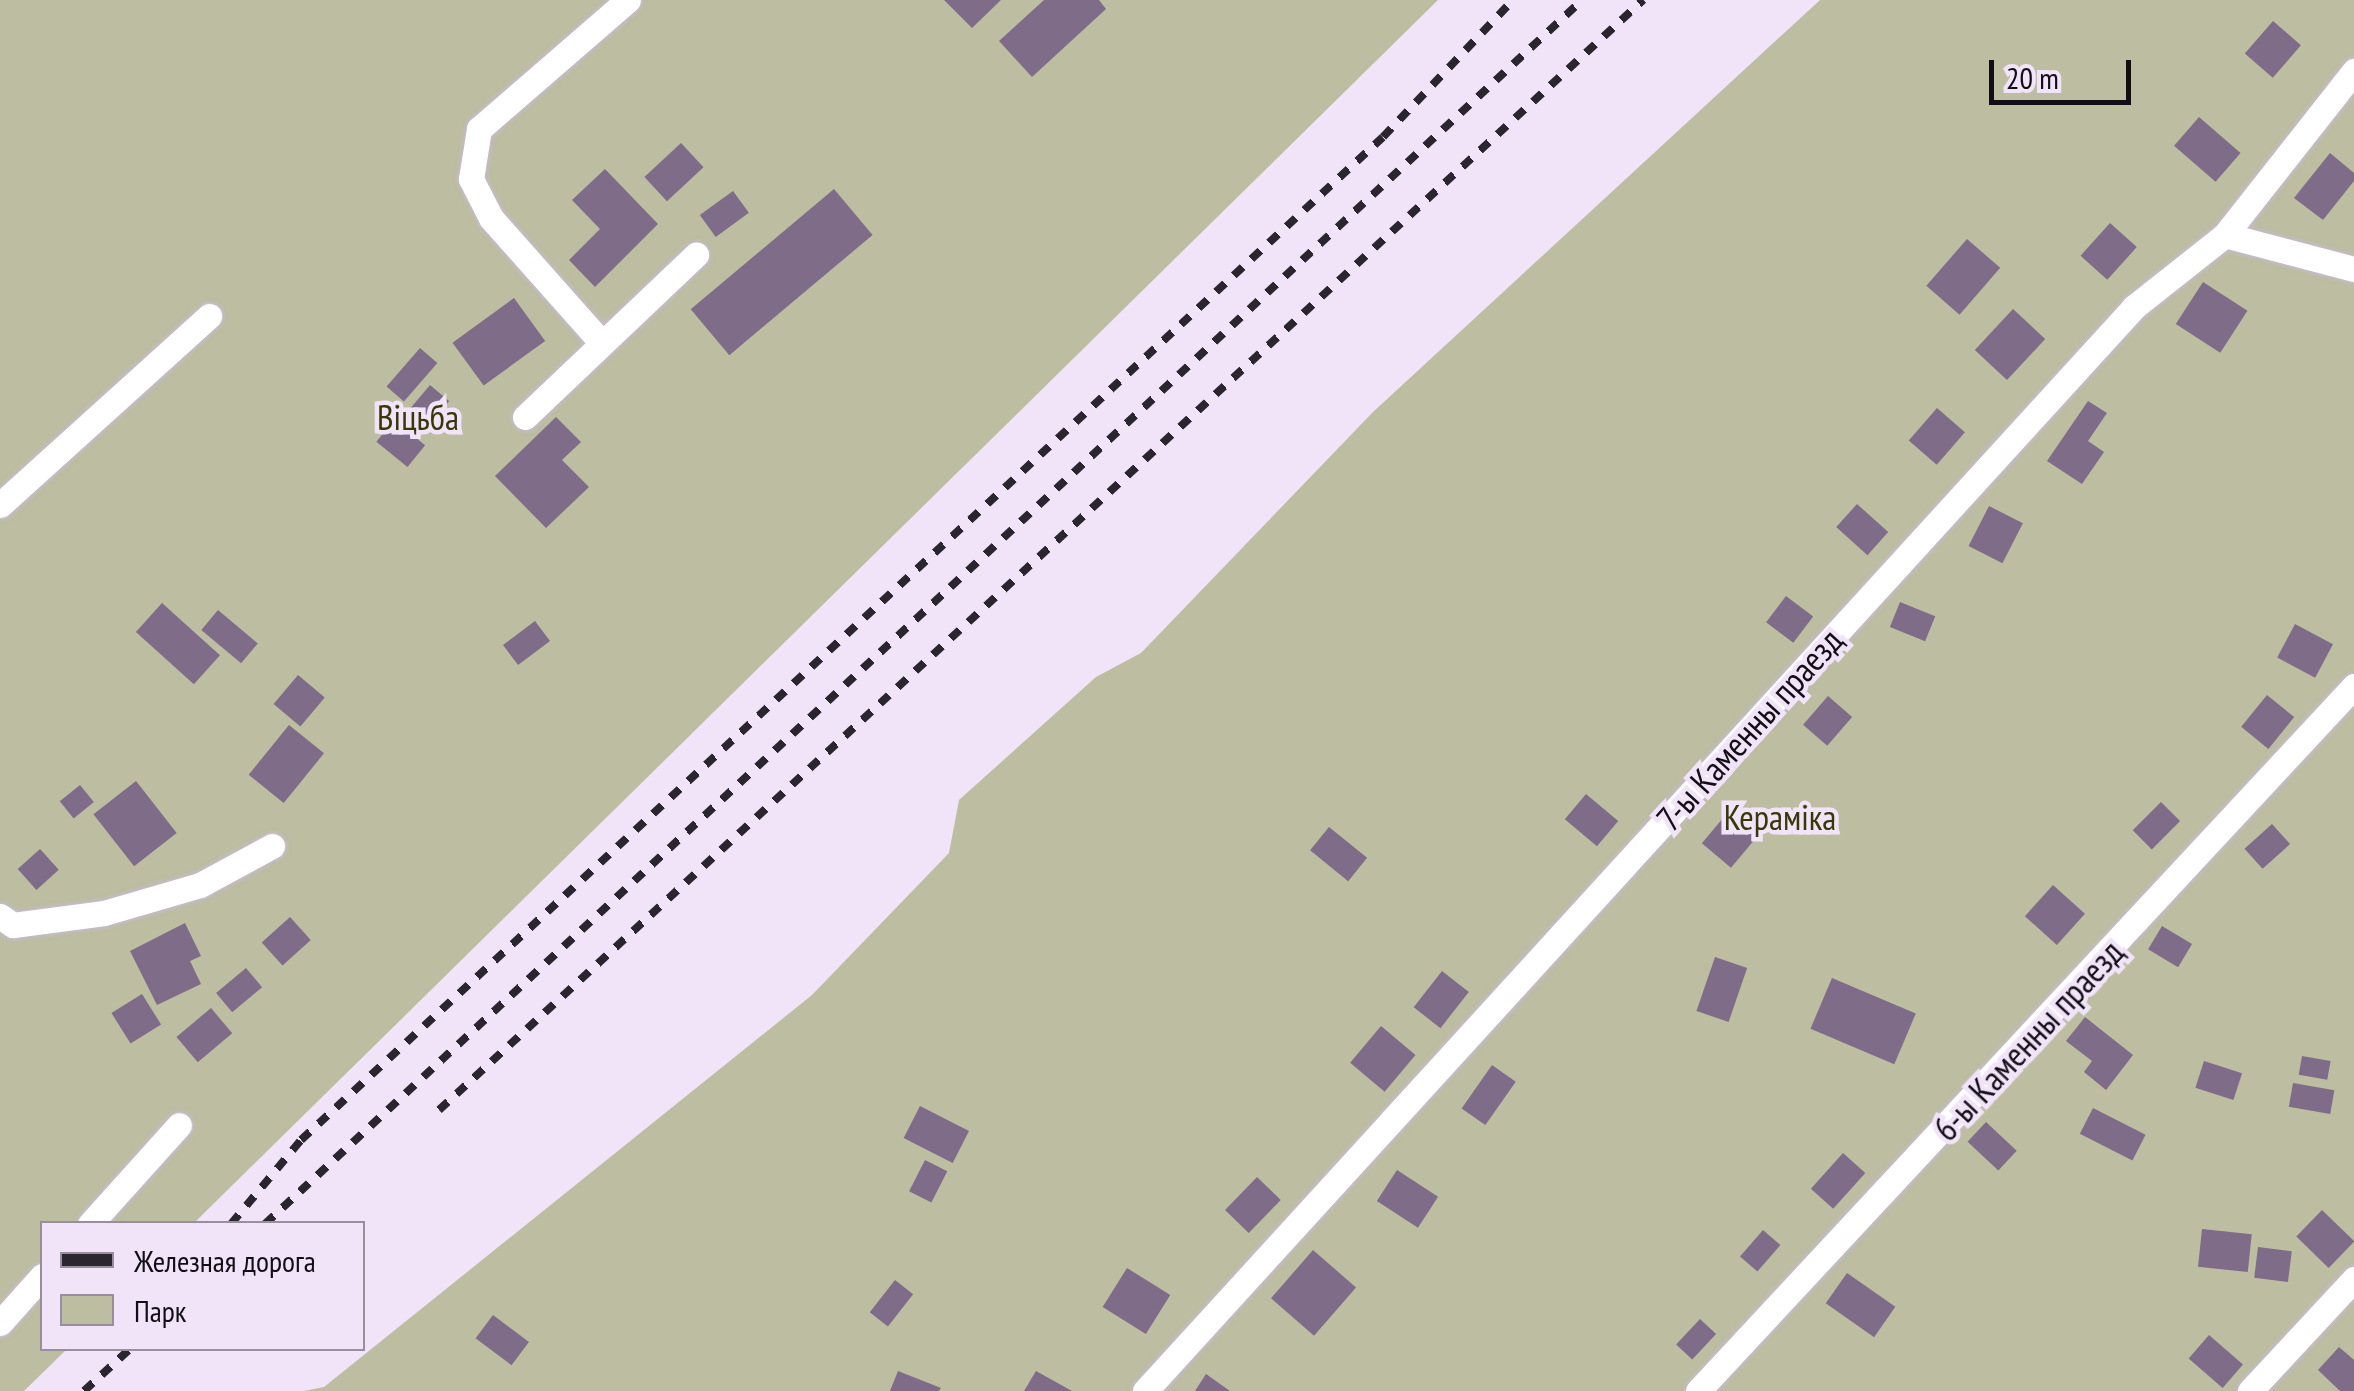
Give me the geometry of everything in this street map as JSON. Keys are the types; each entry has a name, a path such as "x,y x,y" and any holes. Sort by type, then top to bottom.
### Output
{"lane":[{"path":"601,342 491,218 471,179 479,129 628,0"},
{"name":"7-ы Каменны праезд","path":"1145,1391 2134,307 2225,235 2354,71"},
{"path":"2225,235 2354,269"},
{"path":"525,417 696,255"},
{"path":"1,500 209,316"},
{"name":"6-ы Каменны праезд","path":"1698,1391 2354,686"},
{"path":"0,916 13,925 104,912 200,885 272,846"},
{"path":"93,1221 179,1125"},
{"path":"0,1324 40,1278"},
{"path":"2250,1391 2354,1279"}],"green space":[{"name":"Віцьба","path":"0,0 1438,0 196,1221 40,1221 40,1351 65,1351 24,1391 0,1391"},
{"name":"Кераміка","path":"1820,0 2354,0 2354,1391 304,1391 324,1387 812,995 949,853 959,800 1096,677 1141,653 1373,412"}],"building":[{"path":"944,0 1001,0 972,28"},
{"path":"1044,0 1099,0 1106,9 1032,77 999,41"},
{"path":"2273,21 2301,45 2273,78 2245,53"},
{"path":"2199,117 2241,153 2216,182 2174,146"},
{"path":"681,143 704,167 667,201 644,177"},
{"path":"2330,153 2354,173 2354,181 2323,220 2294,198"},
{"path":"605,169 658,224 595,287 569,260 600,229 572,200"},
{"path":"834,189 873,235 729,355 691,309"},
{"path":"733,191 749,213 716,237 700,215"},
{"path":"2110,223 2137,247 2107,280 2081,256"},
{"path":"1967,239 2000,268 1960,315 1926,286"},
{"path":"2203,282 2247,311 2220,353 2176,324"},
{"path":"514,298 545,341 484,386 453,343"},
{"path":"2013,309 2045,339 2007,380 1975,350"},
{"path":"420,348 437,363 404,402 387,386"},
{"path":"430,385 449,401 425,430 406,414"},
{"path":"2088,401 2107,413 2088,441 2104,452 2082,484 2047,461"},
{"path":"1937,408 1965,432 1937,465 1909,440"},
{"path":"556,417 581,442 562,460 589,487 546,528 495,476"},
{"path":"394,420 425,445 407,467 376,442"},
{"path":"1857,504 1888,532 1867,555 1836,527"},
{"path":"1989,506 2023,523 2002,563 1969,546"},
{"path":"1786,596 1813,616 1793,643 1766,622"},
{"path":"1900,602 1935,616 1925,641 1890,627"},
{"path":"162,603 220,655 194,684 136,632"},
{"path":"218,610 258,643 241,663 201,630"},
{"path":"535,621 550,641 518,665 503,645"},
{"path":"2295,624 2333,644 2315,678 2277,658"},
{"path":"298,675 325,697 300,727 274,704"},
{"path":"2267,695 2294,717 2268,749 2241,727"},
{"path":"1828,696 1852,717 1827,746 1803,725"},
{"path":"289,725 324,753 284,803 249,775"},
{"path":"136,781 177,833 134,866 93,814"},
{"path":"80,785 94,802 74,818 60,801"},
{"path":"1586,794 1618,821 1597,846 1565,819"},
{"path":"2161,802 2180,821 2152,849 2133,830"},
{"path":"1734,805 1763,829 1731,868 1702,843"},
{"path":"2272,824 2290,844 2263,869 2245,849"},
{"path":"1329,827 1367,858 1348,881 1310,850"},
{"path":"40,849 59,870 36,890 18,869"},
{"path":"2053,885 2085,914 2057,945 2025,916"},
{"path":"290,917 311,940 283,965 262,942"},
{"path":"185,923 201,956 190,961 201,984 157,1005 130,951"},
{"path":"2162,926 2192,944 2178,967 2148,949"},
{"path":"1715,957 1747,968 1729,1022 1696,1011"},
{"path":"246,968 262,987 232,1012 216,993"},
{"path":"1442,971 1469,992 1440,1028 1414,1007"},
{"path":"1832,978 1916,1014 1894,1064 1811,1029"},
{"path":"142,994 161,1025 131,1044 111,1013"},
{"path":"211,1008 232,1033 198,1062 177,1037"},
{"path":"2085,1017 2133,1055 2106,1090 2084,1072 2092,1061 2066,1041"},
{"path":"1381,1026 1415,1055 1385,1092 1350,1063"},
{"path":"2302,1056 2331,1061 2327,1080 2299,1075"},
{"path":"2204,1061 2242,1073 2233,1100 2195,1088"},
{"path":"1492,1065 1516,1082 1485,1125 1462,1108"},
{"path":"2293,1083 2334,1090 2330,1114 2289,1107"},
{"path":"920,1106 969,1131 953,1163 904,1138"},
{"path":"2093,1108 2146,1135 2132,1161 2080,1134"},
{"path":"1986,1122 2017,1151 1998,1170 1968,1142"},
{"path":"1843,1153 1865,1173 1833,1209 1811,1189"},
{"path":"925,1160 947,1171 931,1203 909,1191"},
{"path":"1397,1170 1438,1197 1418,1228 1377,1201"},
{"path":"1257,1177 1281,1200 1249,1233 1225,1210"},
{"path":"2322,1210 2354,1241 2329,1268 2296,1237"},
{"path":"2202,1229 2252,1234 2248,1272 2198,1267"},
{"path":"1763,1230 1780,1245 1757,1272 1740,1256"},
{"path":"2258,1247 2292,1251 2288,1282 2254,1278"},
{"path":"1313,1250 1356,1287 1314,1336 1271,1298"},
{"path":"1127,1268 1170,1295 1146,1334 1103,1307"},
{"path":"1847,1273 1895,1307 1874,1337 1826,1303"},
{"path":"895,1280 913,1294 888,1326 870,1312"},
{"path":"493,1315 529,1342 511,1365 476,1338"},
{"path":"1700,1319 1716,1334 1692,1360 1676,1345"},
{"path":"2209,1335 2243,1365 2223,1388 2189,1358"},
{"path":"2339,1347 2354,1360 2354,1391 2340,1391 2318,1370"},
{"path":"898,1371 941,1388 890,1391"},
{"path":"1036,1371 1072,1391 1024,1391"},
{"path":"1206,1374 1230,1391 1195,1391"}],"railway":[{"path":"234,1221 301,1140 1383,137 1513,0"},
{"path":"268,1221 1582,0"},
{"path":"439,1110 1643,0"},
{"path":"84,1391 128,1351"}]}
